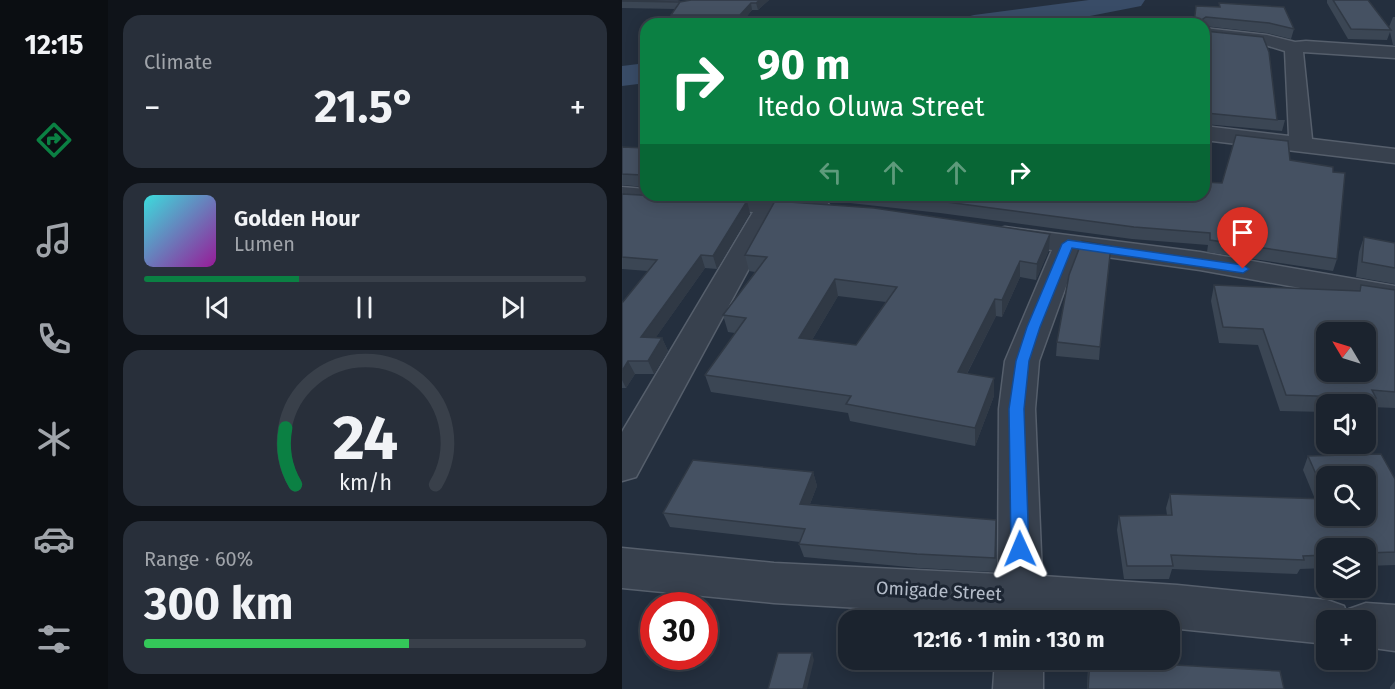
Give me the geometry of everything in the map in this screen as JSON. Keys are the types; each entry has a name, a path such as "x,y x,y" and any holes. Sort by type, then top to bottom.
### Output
{"street":[{"path":"1210,34 1267,40 1294,48 1306,46 1394,53"},
{"path":"1294,48 1301,145"},
{"path":"1210,134 1394,156"},
{"path":"622,195 640,195"},
{"path":"622,466 773,201"},
{"path":"785,201 842,211"},
{"path":"974,230 1200,261 1394,296"},
{"path":"1021,608 1017,409 1022,361 1068,244"},
{"name":"Omigade Street","path":"622,568 1021,608 1177,607 1316,621"},
{"path":"1376,627 1394,628"},
{"path":"1018,689 1019,670"}],"building":[{"path":"678,0 680,2 622,1"},
{"path":"760,0 751,3 740,15 671,15 680,2"},
{"path":"1333,0 1368,0 1391,30 1351,29"},
{"path":"1219,3 1284,7 1294,29 1269,23 1195,18 1196,6 1220,7"},
{"path":"1210,32 1263,37 1269,52 1277,120 1210,113"},
{"path":"1236,135 1288,141 1290,160 1333,167 1333,172 1345,173 1337,259 1210,240 1210,233 1134,227 939,201 1210,201 1210,182 1222,183"},
{"path":"622,147 640,148 640,175 622,174"},
{"path":"622,194 640,195 640,201 747,201 713,256 701,255 641,337 662,338 648,361 628,361 622,371 622,303 657,260 622,257"},
{"path":"775,201 874,208 1050,234 1037,264 1020,261 1002,300 995,299 958,372 994,378 975,428 846,404 851,396 705,375 746,318 723,315 767,257 745,255","holes":["835,279 897,287 856,345 799,338"]},
{"path":"1364,237 1395,243 1395,268 1362,262"},
{"path":"1082,241 1111,246 1100,347 1057,342 1069,275"},
{"path":"1214,285 1360,291 1361,285 1395,290 1395,392 1372,390 1374,394 1286,395 1263,329 1223,327"},
{"path":"1381,454 1395,479 1395,552 1376,553 1376,538 1316,538 1316,555 1303,556 1304,560 1171,555 1173,566 1127,566 1119,516 1172,515 1170,494 1316,499 1316,526 1376,526 1376,466 1316,466 1316,474 1308,456"},
{"path":"693,460 813,472 800,504 996,520 995,558 799,544 805,529 663,513"},
{"path":"778,653 812,653 803,689 768,689"},
{"path":"1180,665 1280,671 1284,689 1088,689 1089,670 1180,670"}],"waterway":[{"path":"1025,18 1068,13 1131,0"},
{"path":"622,76 640,74"}],"route":[{"path":"1020,549 1017,409 1022,361 1068,244 1200,261 1243,269"}]}
